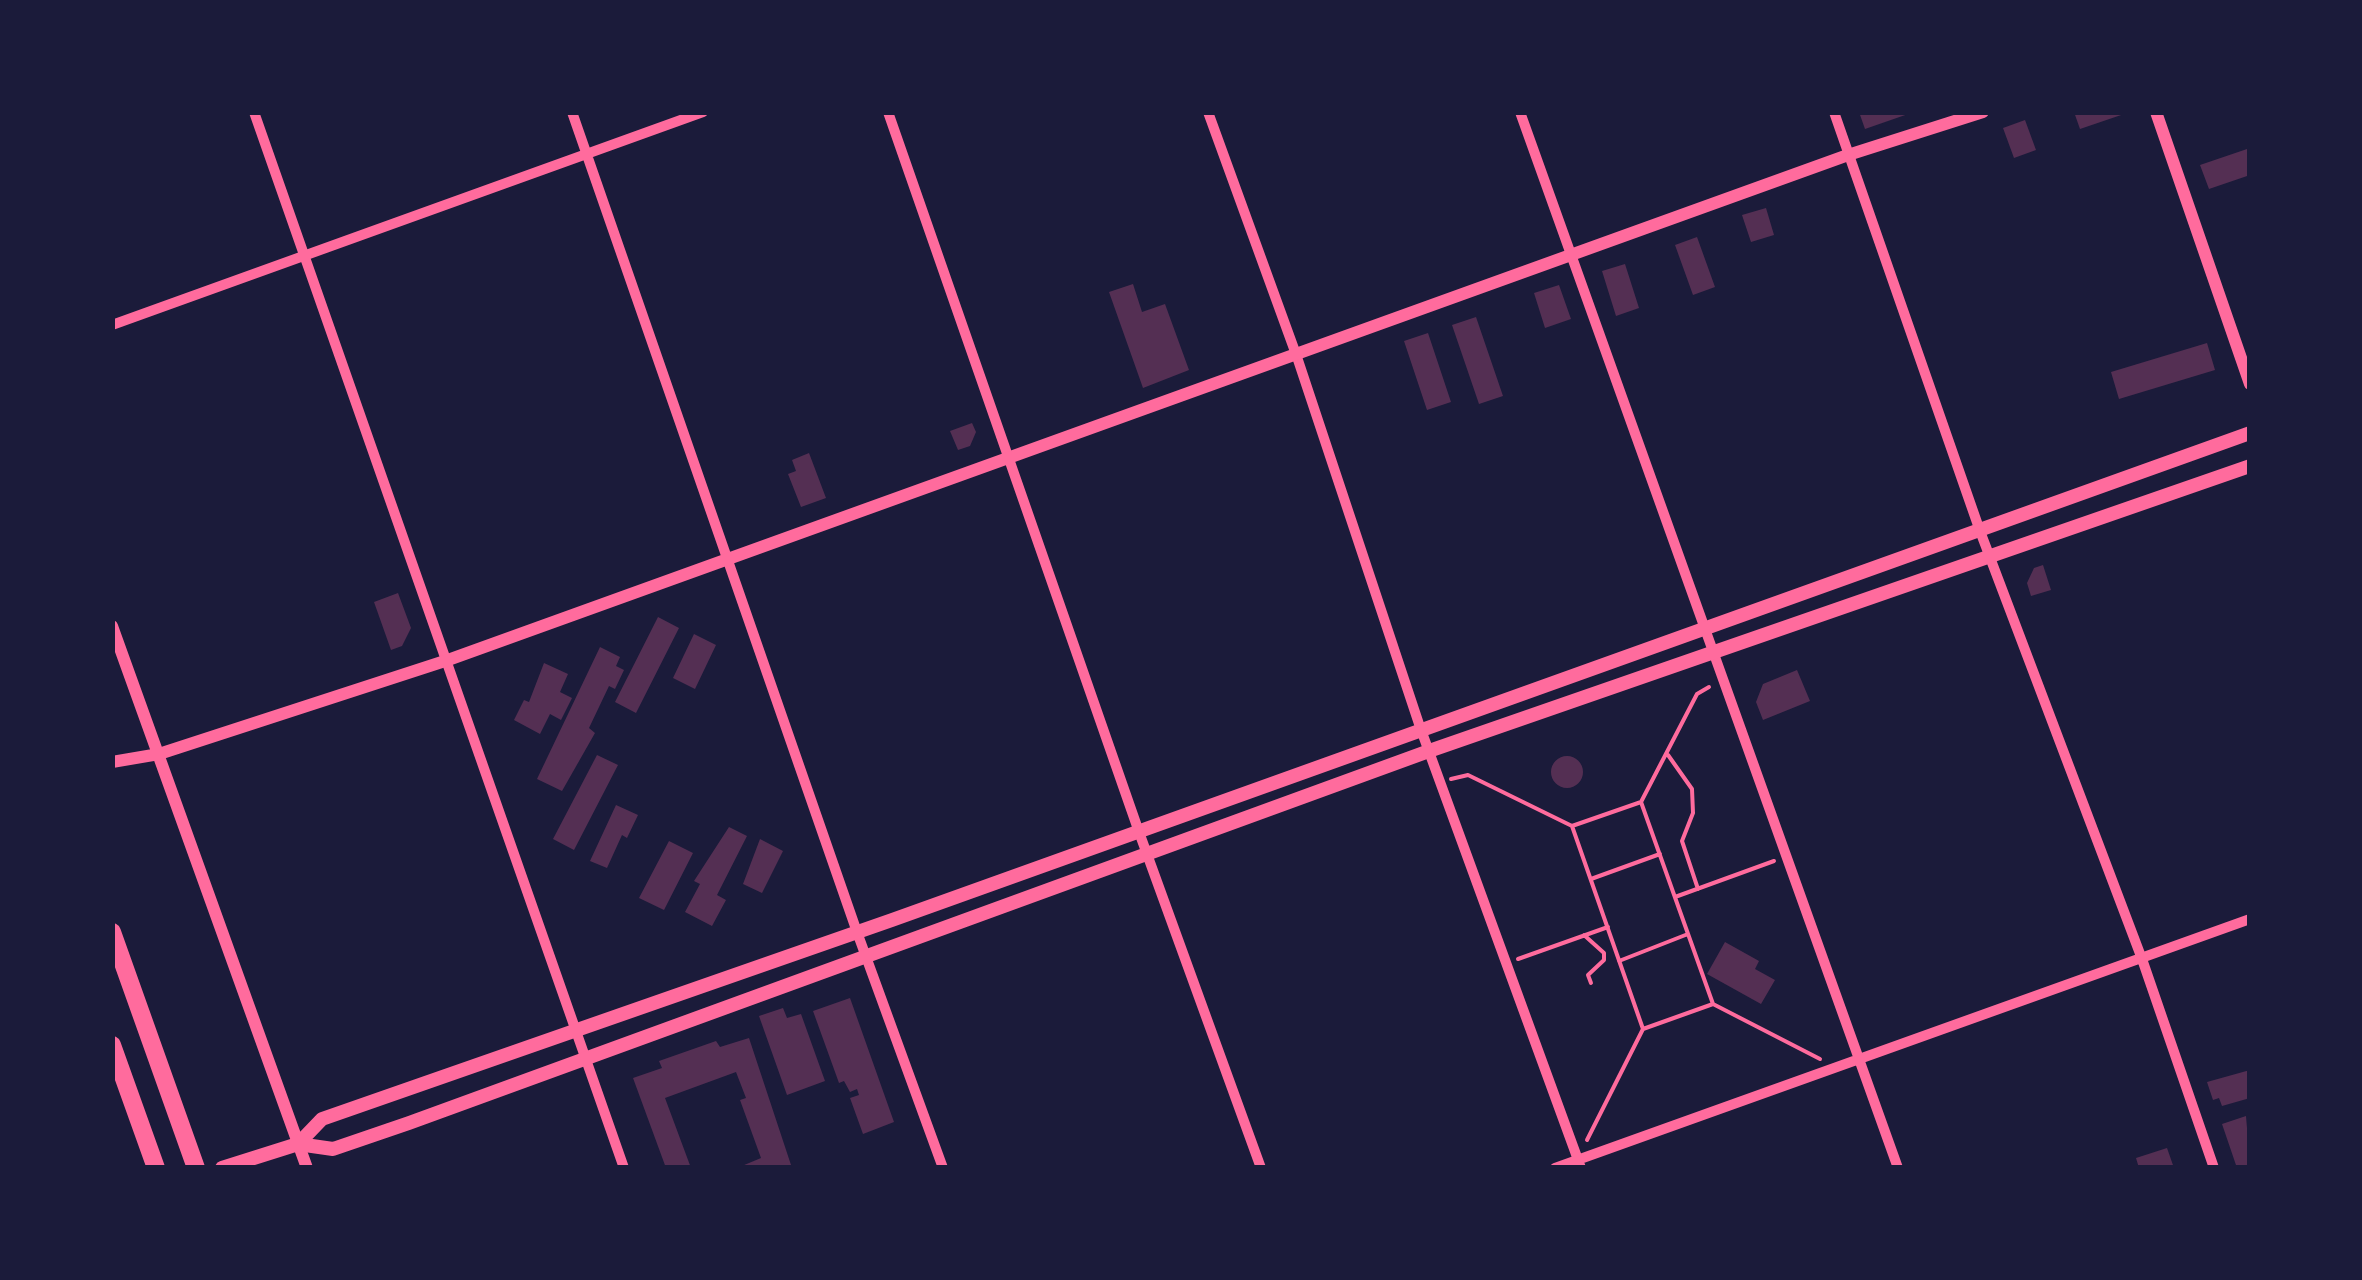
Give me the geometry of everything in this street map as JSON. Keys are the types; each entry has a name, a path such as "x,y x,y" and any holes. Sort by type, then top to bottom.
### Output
{"highway":[{"path":"112,932 196,1168"},
{"path":"112,1045 155,1164"}],"main road":[{"path":"298,1144 322,1119 1139,832 1420,727 2250,433"},
{"path":"222,1168 298,1144 333,1149 1430,750 2250,466"}],"street":[{"path":"254,112 624,1168"},
{"path":"572,112 856,932 944,1168"},
{"path":"112,325 703,112"},
{"path":"888,112 1012,458 1139,832 1262,1168"},
{"path":"1208,112 1297,357 1420,727 1579,1163"},
{"path":"1520,112 1569,258 1898,1168"},
{"path":"1834,112 1980,531 2142,959 2214,1168"},
{"path":"112,762 159,754 448,660 1297,357 1848,155 1983,112"},
{"path":"2156,112 2250,384"},
{"path":"112,626 306,1168"},
{"path":"1555,1168 1579,1163 2250,920"}],"path":[{"path":"1572,826 1642,802 1697,694 1722,679"},
{"path":"1668,755 1692,789 1694,813 1682,841 1698,889"},
{"path":"1440,782 1468,775 1572,826 1644,1028"},
{"path":"1642,802 1713,1004 1840,1069"},
{"path":"1591,879 1660,854"},
{"path":"1675,897 1787,857"},
{"path":"1507,962 1608,927"},
{"path":"1619,960 1688,934"},
{"path":"1584,936 1604,953 1604,960 1588,975 1591,983"},
{"path":"1579,1163 1644,1028 1713,1004"}],"building":[{"path":"1859,112 1911,112 1911,113 1865,129"},
{"path":"2074,112 2127,112 2127,113 2080,129"},
{"path":"2025,120 2036,150 2014,158 2003,128"},
{"path":"2250,148 2250,175 2209,189 2200,165"},
{"path":"1766,208 1774,235 1751,242 1742,215"},
{"path":"1697,237 1715,287 1693,295 1675,245"},
{"path":"1625,264 1639,308 1616,316 1602,271"},
{"path":"1133,284 1142,312 1165,304 1189,370 1143,388 1109,292"},
{"path":"1559,285 1571,319 1545,328 1534,293"},
{"path":"1476,317 1503,396 1479,404 1452,325"},
{"path":"1428,333 1451,402 1427,410 1404,341"},
{"path":"2207,343 2215,370 2119,399 2111,372"},
{"path":"972,423 976,432 970,446 958,450 950,431"},
{"path":"809,453 826,498 801,507 788,474 796,471 792,460"},
{"path":"2043,565 2051,590 2031,596 2027,583 2034,568"},
{"path":"398,593 411,628 402,646 391,650 374,602"},
{"path":"658,617 679,628 636,713 615,702"},
{"path":"694,634 716,645 695,689 673,678"},
{"path":"600,647 620,657 616,666 624,670 615,689 609,686 589,728 595,733 562,791 537,779"},
{"path":"544,663 568,674 560,692 572,698 561,720 550,714 540,734 514,720 524,700 529,702"},
{"path":"1797,670 1810,701 1763,720 1756,702 1763,684"},
{"path":"597,755 618,765 574,850 553,839"},
{"path":"1567,756 1578,761 1583,772 1578,783 1567,788 1556,783 1551,772 1556,761"},
{"path":"616,805 638,815 627,838 622,835 607,868 590,861"},
{"path":"729,827 747,836 717,895 726,900 712,926 685,912 700,884 694,881"},
{"path":"760,839 783,851 762,893 743,884"},
{"path":"669,841 693,853 664,910 639,898"},
{"path":"1725,942 1759,961 1755,969 1775,980 1761,1004 1707,974"},
{"path":"850,998 894,1122 863,1134 850,1098 859,1095 857,1089 850,1092 844,1081 839,1083 813,1011"},
{"path":"783,1008 787,1018 801,1014 825,1081 787,1095 759,1016"},
{"path":"749,1038 792,1168 737,1168 761,1158 740,1100 746,1098 736,1072 665,1098 691,1168 666,1168 633,1078 662,1068 659,1061 716,1041 720,1047"},
{"path":"2250,1070 2250,1098 2222,1106 2219,1098 2213,1100 2207,1082"},
{"path":"2246,1116 2250,1164 2237,1168 2222,1124"},
{"path":"2167,1148 2174,1168 2139,1168 2136,1158"}]}
